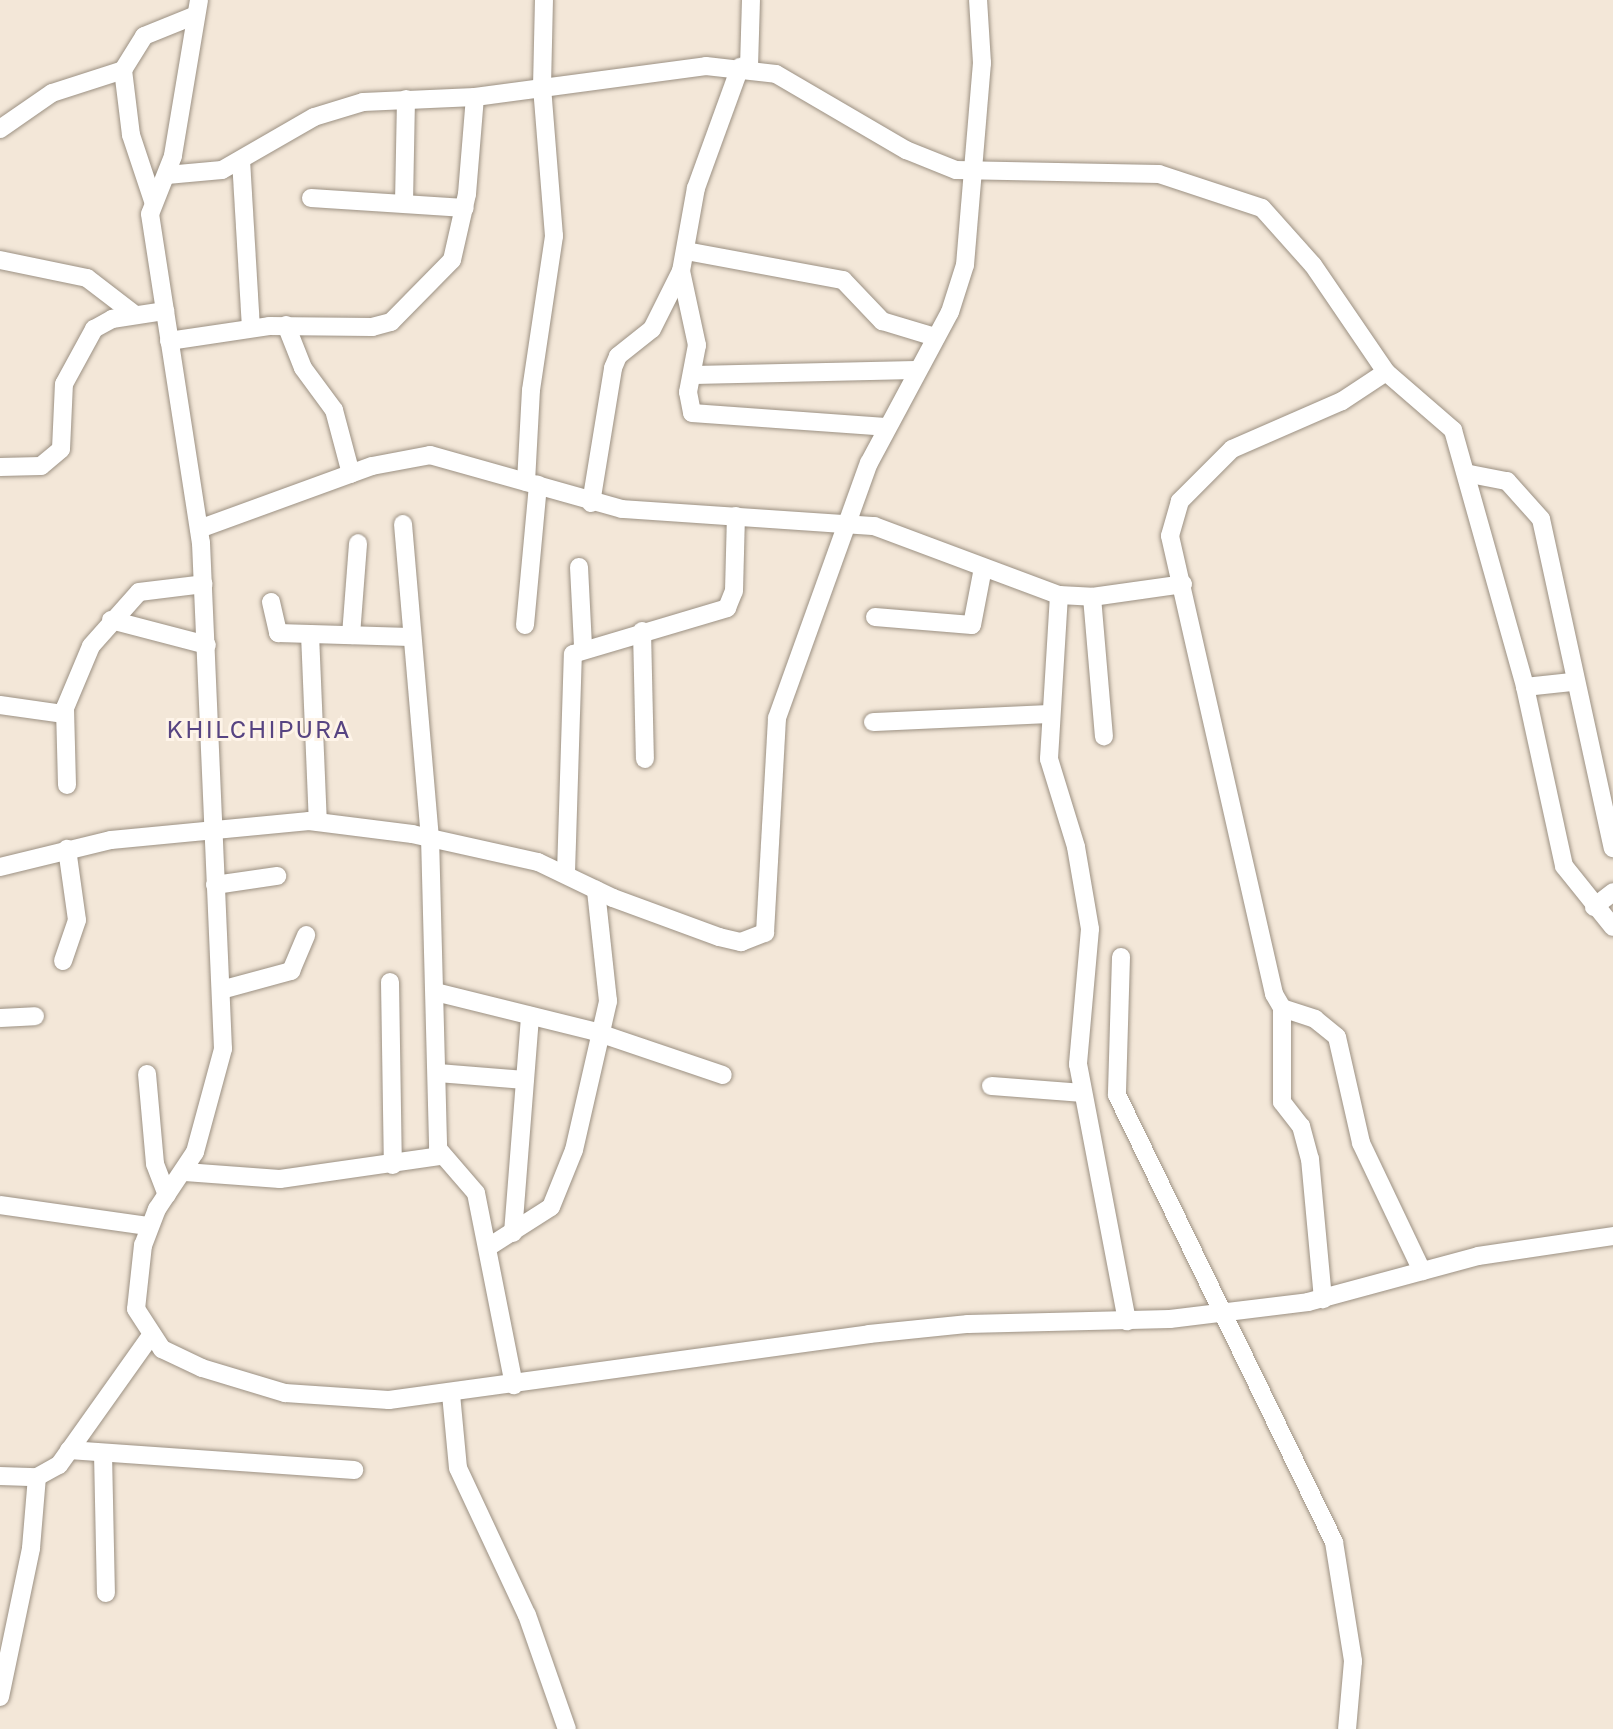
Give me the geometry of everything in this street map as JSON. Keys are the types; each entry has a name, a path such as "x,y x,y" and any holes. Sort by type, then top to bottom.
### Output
{"street":[{"path":"525,625 532,484 531,390 554,236 542,87 544,0"},
{"path":"591,503 613,368 618,356 652,329 681,271 696,188 744,67 751,0"},
{"path":"0,867 67,849 211,828 318,822 430,837 566,873 596,890 719,937 741,942 765,933 777,718 846,520 886,427 934,337 965,265 975,174 982,62 978,0"},
{"path":"197,7 144,36 124,70 131,135 153,201 169,341 199,529 207,645 211,828 221,990 220,1076 185,1172 148,1226 135,1288 136,1309 149,1337 202,1368 315,1399 451,1394 869,1334 1127,1321 1219,1313 1323,1299 1422,1271 1613,1236"},
{"path":"153,201 167,175 197,7"},
{"path":"167,175 206,174 241,160 335,109 406,99 475,97 542,87 744,67 809,90 906,150 975,174 1138,172 1252,203 1276,218 1386,372 1437,410 1470,474 1525,687 1564,866 1594,907 1613,927"},
{"path":"0,130 51,93 124,70"},
{"path":"169,341 286,325 372,327 391,322 452,260 465,208 475,97"},
{"path":"404,203 406,99"},
{"path":"241,160 251,328"},
{"path":"311,198 465,208"},
{"path":"686,251 843,280 883,321 934,337"},
{"path":"0,260 87,278 134,314"},
{"path":"681,271 697,345 688,408 699,415 886,427"},
{"path":"0,467 52,461 61,449 64,384 80,346 94,329 134,314 165,311"},
{"path":"286,325 303,368 334,410 351,474"},
{"path":"694,374 915,370"},
{"path":"1323,1299 1310,1160 1301,1126 1282,1102 1282,1008 1232,823 1170,523 1195,481 1252,436 1342,401 1386,372"},
{"path":"199,529 351,474 430,455 591,503 736,516 846,520 900,534 1059,595 1093,597 1183,584"},
{"path":"1470,474 1507,481 1541,519 1572,682 1613,848"},
{"path":"566,873 570,662 583,646 642,631 732,602 736,516"},
{"path":"403,524 410,637 430,837 439,993 439,1156"},
{"path":"351,635 358,543"},
{"path":"579,567 583,646"},
{"path":"876,617 972,625 983,568"},
{"path":"67,785 64,714 78,666 111,620 146,589 204,584"},
{"path":"1059,595 1051,714 1052,782 1076,848 1090,929 1078,1037 1082,1093 1127,1321"},
{"path":"1093,597 1104,736"},
{"path":"271,602 274,630 310,634 410,637"},
{"path":"111,620 207,645"},
{"path":"642,631 645,759"},
{"path":"310,634 318,822"},
{"path":"1525,687 1572,682"},
{"path":"0,705 64,714"},
{"path":"873,722 1051,714"},
{"path":"63,961 77,920 67,849"},
{"path":"215,885 277,876"},
{"path":"490,1246 540,1217 559,1195 603,1035 608,983 597,934 596,890"},
{"path":"1594,907 1613,892"},
{"path":"221,990 291,971 306,935"},
{"path":"1122,957 1118,1095 1219,1313 1280,1419 1335,1542 1353,1661 1347,1729"},
{"path":"390,982 393,1165"},
{"path":"439,993 603,1035 723,1075"},
{"path":"1282,1008 1315,1019 1343,1048 1360,1143 1422,1271"},
{"path":"0,1018 35,1016"},
{"path":"513,1233 530,1016"},
{"path":"438,1073 525,1080"},
{"path":"147,1074 155,1164 167,1195"},
{"path":"991,1086 1082,1093"},
{"path":"185,1172 280,1179 393,1165 439,1156 471,1181 490,1246 514,1385"},
{"path":"0,1205 148,1226"},
{"path":"0,1476 37,1477 59,1465 149,1337"},
{"path":"451,1394 458,1468 527,1615 567,1729"},
{"path":"69,1450 354,1470"},
{"path":"103,1453 106,1594"},
{"path":"0,1697 31,1548 37,1477"}],"district":[{"name":"KHILCHIPURA","path":"259,729"}]}
